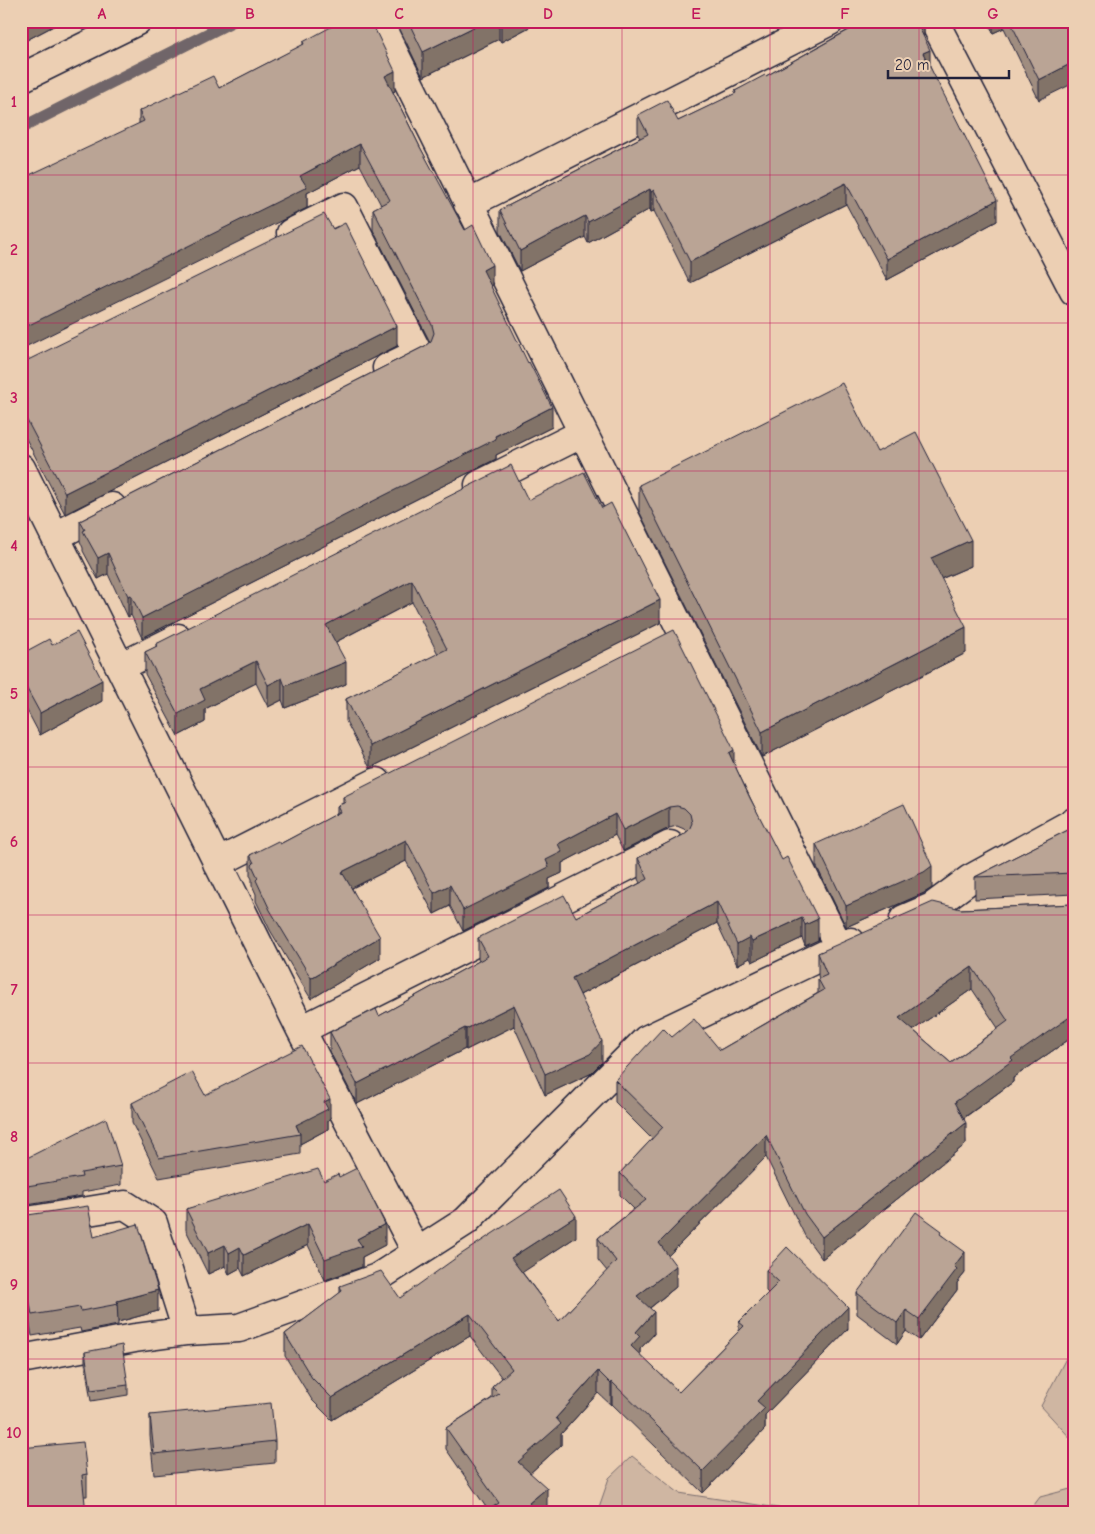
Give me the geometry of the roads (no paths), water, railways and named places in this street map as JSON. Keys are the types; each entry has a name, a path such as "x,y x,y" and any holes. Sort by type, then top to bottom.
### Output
{"street":[{"path":"21,78 137,21"},
{"path":"378,21 583,433 671,634 839,947"},
{"path":"468,204 830,21"},
{"path":"934,21 1074,291"},
{"path":"266,246 344,207 418,353 364,380"},
{"path":"458,496 583,433"},
{"path":"21,468 301,1030 416,1251"},
{"path":"56,536 135,496"},
{"path":"120,667 200,627"},
{"path":"217,863 395,773"},
{"path":"21,1359 135,1338 239,1328 377,1278 416,1251 466,1221 646,1040 839,947 932,907 970,879 1074,822"},
{"path":"301,1030 676,842"},
{"path":"932,907 960,915"},
{"path":"21,1222 125,1205 154,1223 187,1332"}],"waterway":[{"path":"21,128 233,21"}]}
